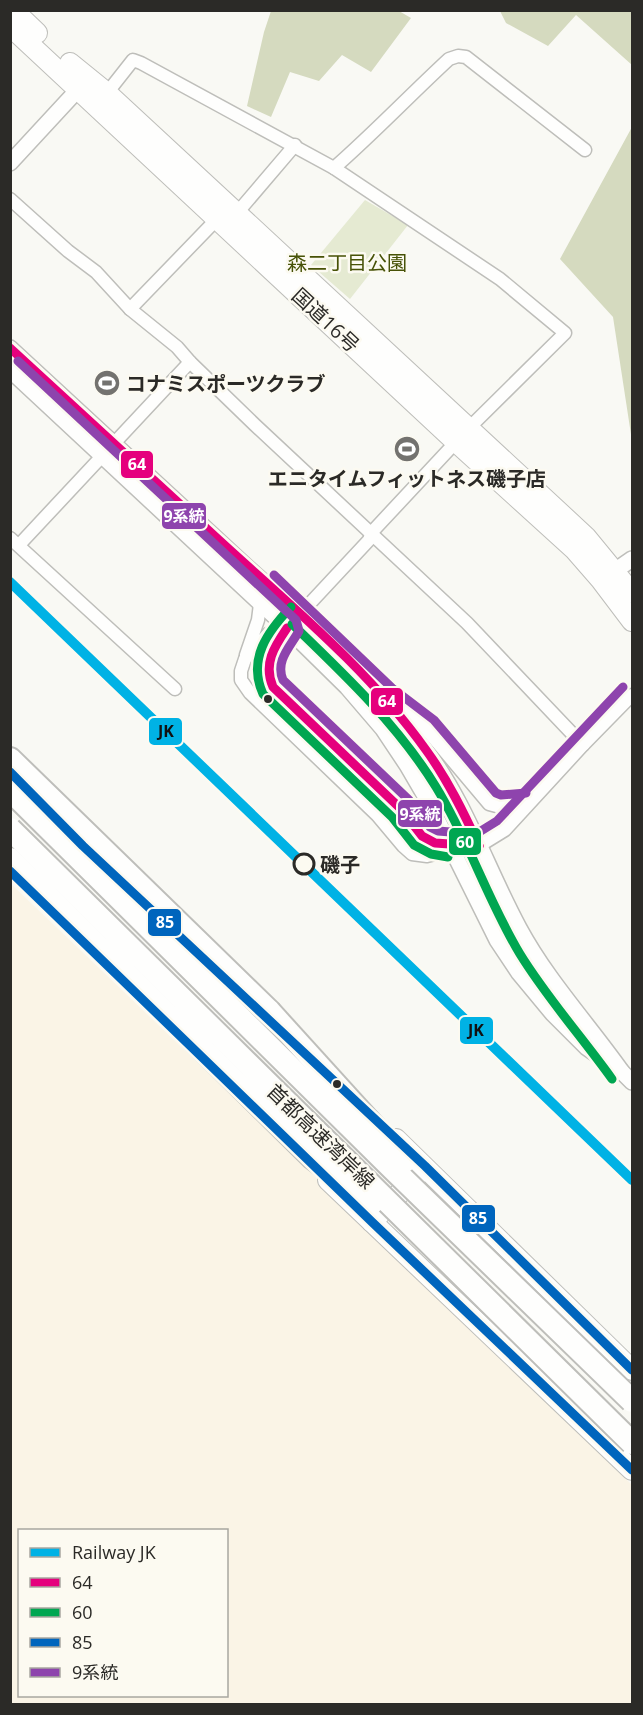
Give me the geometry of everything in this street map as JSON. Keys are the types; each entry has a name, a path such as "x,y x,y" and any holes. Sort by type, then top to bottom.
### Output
{"highway":[{"name":"国道16号","path":"13,10 83,84 99,110 217,219 463,435 586,537 633,621"},
{"name":"国道16号","path":"10,26 83,84 107,93 237,213 463,435"},
{"name":"国道16号","path":"608,575 633,593"},
{"path":"10,759 269,1011 422,1179 628,1396"},
{"path":"10,771 83,846 425,1166 633,1370"},
{"path":"10,791 83,846"},
{"name":"首都高速湾岸線","path":"10,791 628,1396"},
{"name":"首都高速湾岸線","path":"10,830 633,1443"},
{"path":"10,851 55,916"},
{"path":"10,860 313,1158 445,1258"},
{"path":"10,871 372,1222 633,1470"},
{"path":"372,1222 425,1166"}],"street":[{"path":"334,168 382,125 397,106 449,59 458,56 466,57 585,150"},
{"path":"107,93 133,60 295,145 334,168 500,279 565,333 463,435 372,532 369,540 300,615 287,628 268,634 245,659"},
{"path":"10,163 83,84"},
{"path":"237,213 295,145"},
{"path":"10,199 68,251 96,272 130,309 177,347 255,425 372,532 497,652 583,745"},
{"path":"130,309 217,219"},
{"path":"10,348 300,615 384,697 426,729 489,804 500,807 527,804"},
{"path":"175,688 15,542 102,456 190,362"},
{"path":"10,370 287,628 347,687 383,729 407,765 497,940 519,973 553,1014 586,1047 628,1077"},
{"path":"608,575 633,559"},
{"path":"260,604 258,620 241,671 241,680 250,693 377,815 412,855 427,856 439,853 450,845 479,846 505,830 527,804 633,695"},
{"path":"384,697 426,750 446,780 463,810 519,928 543,968 628,1077"}],"shaded area":[{"path":"10,883 353,1211 632,1485 632,1704 11,1704"}],"green space":[{"path":"271,11 399,11 411,18 371,72 342,55 319,81 290,72 271,117 247,106"},
{"path":"500,11 632,11 632,65 576,15 548,46 506,23"},
{"path":"632,127 632,441 613,317 560,259"},
{"name":"森二丁目公園","path":"365,200 408,225 350,299 311,265"}],"rail line":[{"name":"JK","path":"10,582 632,1180"}],"transit line":[{"name":"64","path":"10,348 301,614 380,693 434,761 479,846"},
{"name":"9系統","path":"18,361 296,620 299,631 282,660 283,680 409,800 430,827 438,831 476,834 497,821 623,687"},
{"name":"9系統","path":"274,575 392,688 434,720 496,793 501,795 526,793"},
{"name":"60","path":"291,607 262,646 257,669 263,694 392,817 414,845 431,854 448,857"},
{"name":"60","path":"292,624 369,701 421,764 448,808 520,954 612,1079"},
{"name":"64","path":"287,628 271,656 269,671 273,687 401,809 422,836 435,843 479,846"},
{"name":"85","path":"10,772 83,846 425,1166 632,1370"},
{"name":"85","path":"10,871 632,1470"}],"place":[{"name":"コナミスポーツクラブ","path":"107,383"},
{"name":"エニタイムフィットネス磯子店","path":"407,449"},
{"name":"磯子","path":"304,864"}]}
